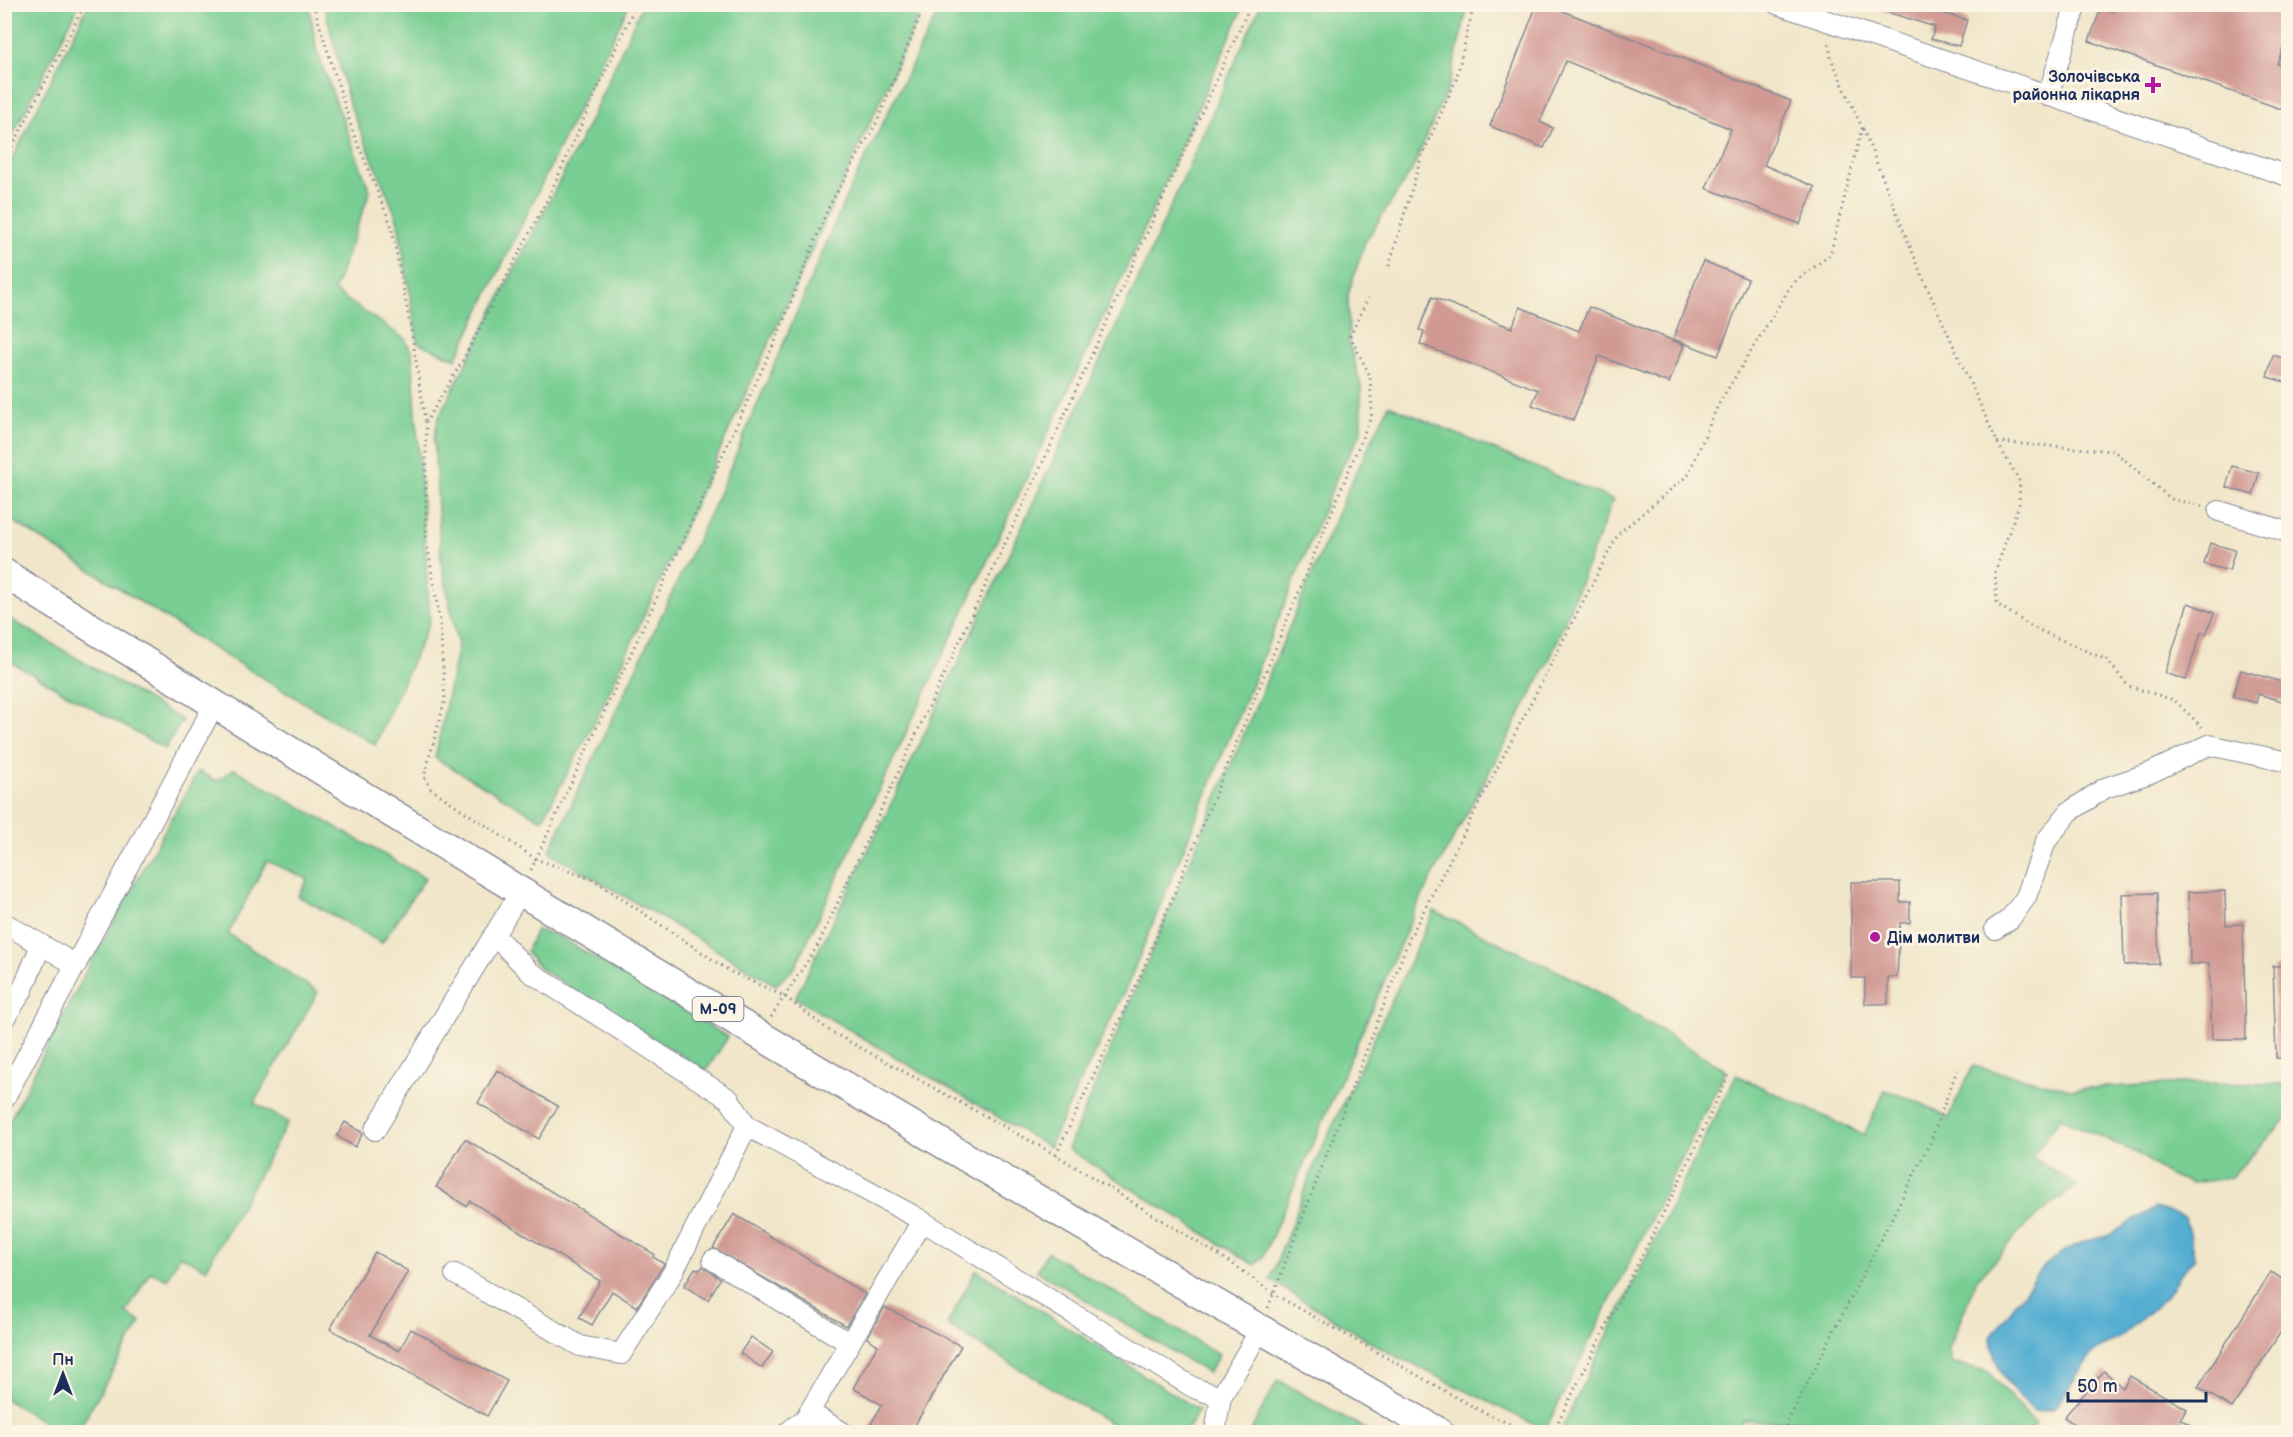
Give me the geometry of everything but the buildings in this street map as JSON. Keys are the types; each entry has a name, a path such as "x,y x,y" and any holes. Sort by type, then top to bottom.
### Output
{"highway":[{"name":"М-09","path":"4,573 214,705 521,891 1260,1330 1439,1432"}],"street":[{"path":"1777,4 2048,96 2287,170"},
{"path":"2048,96 2076,4"},
{"path":"2219,511 2289,532"},
{"path":"4,1099 214,705"},
{"path":"1995,930 2010,919 2026,897 2046,841 2069,812 2105,788 2150,773 2210,745 2289,762"},
{"path":"375,1130 521,891"},
{"path":"4,923 76,964"},
{"path":"494,935 530,972 729,1099 747,1126 922,1221 1194,1388 1221,1397"},
{"path":"4,1019 22,991 41,945"},
{"path":"455,1274 580,1346 621,1354 672,1274 747,1126"},
{"path":"788,1432 805,1419 810,1412 922,1221"},
{"path":"713,1260 849,1343"},
{"path":"1215,1432 1221,1397 1260,1330"},
{"path":"810,1412 842,1432"}],"path":[{"path":"4,163 85,4"},
{"path":"313,4 353,132 391,225 426,422 426,538 440,621 445,700 424,777 431,789 536,859 594,880 731,972 784,996 830,1031 1056,1155 1236,1266 1274,1294 1477,1409 1527,1432"},
{"path":"426,422 463,360 549,196 636,4"},
{"path":"521,891 778,335 828,208 878,122 925,4"},
{"path":"760,1034 823,934 1054,438 1251,4"},
{"path":"1389,266 1421,158 1456,80 1474,4"},
{"path":"1826,21 1831,58 1922,276 1997,442 2020,482 2019,504 1995,572 1997,604 2032,627 2108,660 2128,686 2174,700 2200,723 2210,745"},
{"path":"1260,1330 1409,939 1618,534 1688,475 1718,405 1792,284 1830,255 1862,128"},
{"path":"1056,1155 1139,979 1372,414 1370,376 1350,336 1368,298"},
{"path":"1997,442 2114,451 2171,499 2219,511"},
{"path":"1785,1427 1930,1143 1957,1070"},
{"path":"1553,1432 1677,1186 1728,1076"},
{"path":"1744,1432 1748,1424 1853,1432"}],"green space":[{"path":"942,4 1244,5 1138,243 795,967 776,985 549,852 719,494 846,197"},
{"path":"1261,4 1468,5 1449,85 1412,170 1365,242 1348,294 1349,342 1361,386 1361,433 1339,472 1127,986 1049,1147 795,998 898,790 1136,284"},
{"path":"4,5 79,5 5,150"},
{"path":"88,5 309,5 317,52 370,191 334,291 405,339 412,353 430,621 375,745 221,653 5,516 5,174"},
{"path":"324,5 629,5 456,359 418,343 397,218 349,103"},
{"path":"642,5 924,5 597,718 542,820 435,758 458,645 441,561 434,438 438,419 590,121"},
{"path":"1389,405 1613,500 1549,661 1418,904 1263,1257 1254,1265 1068,1149 1347,491"},
{"path":"5,616 182,720 165,749 5,659"},
{"path":"234,769 425,878 382,943 298,896 308,879 267,861 228,934 318,992 254,1103 288,1122 206,1269 180,1255 167,1279 150,1272 126,1313 141,1322 77,1432 61,1432 5,1399 5,1130 87,969 198,771 217,781"},
{"path":"1434,911 1584,984 1726,1070 1545,1430 1384,1350 1270,1280 1315,1163"},
{"path":"536,930 558,936 728,1037 706,1071 542,970 526,952"},
{"path":"1973,1066 2070,1089 2186,1083 2288,1084 2288,1117 2230,1178 2191,1183 2169,1175 2137,1153 2060,1118 2032,1157 2077,1185 2028,1223 1976,1281 1948,1351 1952,1363 1987,1371 2035,1424 2028,1432 1901,1432 1870,1426 1744,1420 1737,1432 1560,1432 1736,1075 1864,1135 1885,1090 1921,1103 1948,1118"},
{"path":"1047,1252 1219,1355 1208,1373 1037,1271"},
{"path":"976,1270 1199,1410 1185,1432 1125,1432 947,1325"},
{"path":"1278,1380 1371,1432 1250,1432"}],"water":[{"path":"2155,1208 2185,1217 2195,1259 2179,1275 2166,1297 2119,1338 2093,1352 2055,1408 2035,1412 2005,1379 1995,1360 1991,1337 2043,1267 2064,1251 2085,1241 2108,1236"}],"place":[{"name":"Золочівська районна лікарня","path":"2153,85"},
{"name":"Дім молитви","path":"1875,937"}]}
